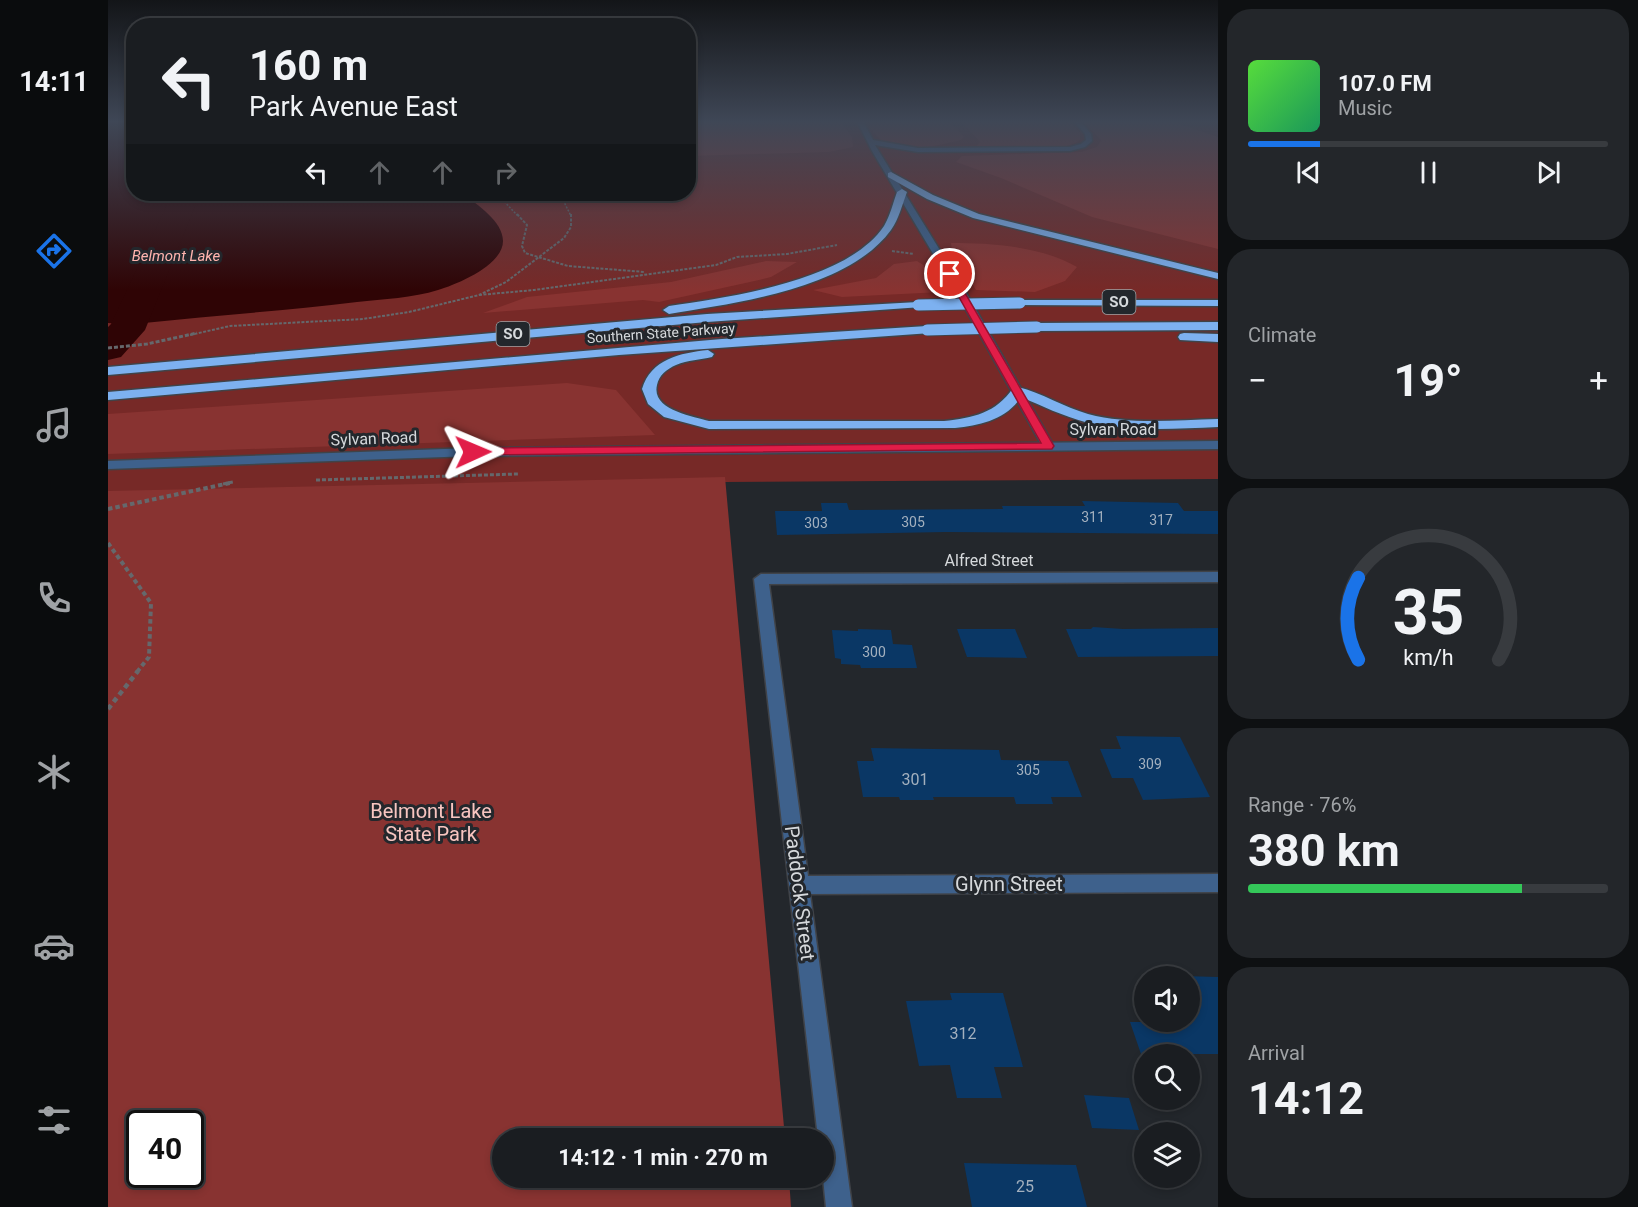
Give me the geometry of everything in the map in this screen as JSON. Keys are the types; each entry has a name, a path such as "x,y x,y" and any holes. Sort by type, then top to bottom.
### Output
{"highway":[{"path":"895,177 930,197 976,216 1218,276"},
{"path":"523,333 726,301 813,276 852,259 875,242 890,223 902,192"},
{"name":"Southern State Parkway","path":"108,371 707,318 918,305 1218,303"},
{"path":"1087,326 1218,339"},
{"name":"Southern State Parkway","path":"108,396 575,354 818,335 1037,327 1218,326"},
{"path":"818,335 740,351 690,357 669,364 652,377 650,395 653,401 669,414 709,425 944,425 975,421 1000,412 1018,391 1065,411 1097,420 1132,424 1218,423"}],"street":[{"path":"893,177 1048,446"},
{"name":"Sylvan Road","path":"108,465 473,452 1218,445"},
{"name":"Alfred Street","path":"761,579 1218,577"},
{"name":"Paddock Street","path":"761,579 839,1207"},
{"name":"Glynn Street","path":"799,885 1218,883"}],"path":[{"path":"504,201 527,225 522,246 525,254 537,260 575,266 655,273"},
{"path":"479,295 506,282 564,238 571,227 572,217 564,201"},
{"path":"108,348 230,326 363,319 409,312 479,295 534,290 716,265 738,257 787,254 838,245"},
{"path":"108,543 151,603 149,657 108,709"}],"green space":[{"name":"Belmont Lake State Park","path":"108,177 126,177 126,201 696,201 696,177 1218,177 1218,479 723,482 505,1128 492,1128 492,1179 108,1207"},
{"path":"999,177 1218,177 1218,249 1092,217"},
{"path":"951,243 999,245 1032,250 1048,254 1077,267 1065,281 1035,292 976,290 952,251"},
{"path":"766,261 797,262 771,277 659,302 643,300 483,313 527,297 671,282"},
{"path":"917,261 934,272 942,292 842,297 813,290 876,278 894,264"},
{"path":"567,383 616,390 655,435 108,454 108,414"},
{"path":"725,477 784,1128 492,1128 492,1188 790,1188 791,1207 108,1207 108,491"}],"water":[{"name":"Belmont Lake","path":"108,177 126,177 126,201 472,201 494,220 502,234 501,250 488,265 467,278 428,293 304,308 144,323 134,330 119,330 119,324 108,323"}],"building":[{"path":"1082,501 1178,503 1184,511 1218,511 1218,534 946,532 777,535 775,511 822,511 821,503 847,503 849,510 1003,509 1002,506 1085,506"},
{"path":"1093,627 1218,628 1218,656 1078,657 1066,629 1091,629"},
{"path":"858,629 891,630 893,644 912,645 917,668 861,668 860,665 841,664 841,659 835,658 832,630 858,631"},
{"path":"957,629 1015,629 1027,658 967,657"},
{"path":"1116,736 1180,737 1210,797 1143,800 1133,778 1112,778 1100,749 1121,749"},
{"path":"871,748 999,750 1001,760 1068,761 1082,797 1051,797 1053,804 1016,804 1014,797 933,797 934,800 900,800 899,797 863,797 857,761 874,761"},
{"path":"1200,976 1218,977 1218,1054 1200,1054 1200,1044 1138,1044 1130,1022 1134,1022 1134,1032 1200,1032"},
{"path":"950,993 1003,993 1023,1067 994,1067 1002,1098 957,1098 950,1065 919,1066 906,1001 952,1000"},
{"path":"1084,1095 1129,1098 1136,1122 1134,1122 1134,1130 1092,1128"},
{"path":"964,1163 1076,1165 1087,1207 972,1207"}],"waterway":[{"path":"108,349 114,340 127,330 183,201"}],"route":[{"path":"473,452 1048,446 950,274"}]}
